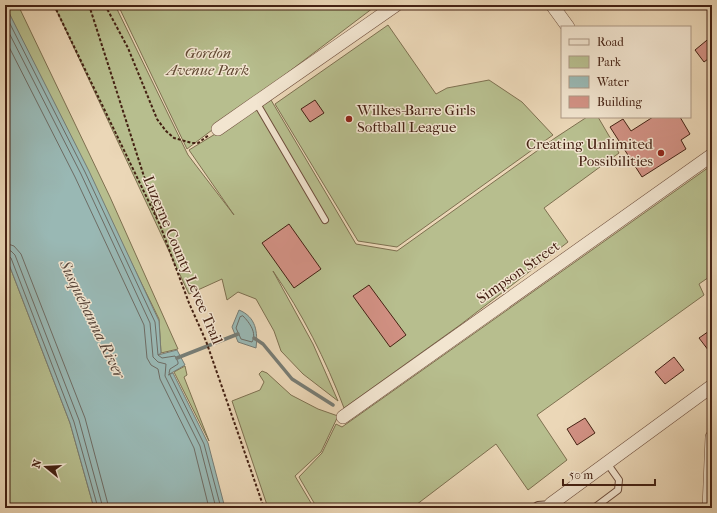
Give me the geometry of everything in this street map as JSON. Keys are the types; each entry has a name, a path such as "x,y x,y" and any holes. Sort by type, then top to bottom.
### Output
{"street":[{"path":"552,5 567,26"},
{"path":"218,129 389,7"},
{"name":"Simpson Street","path":"342,417 712,155"},
{"path":"551,504 711,390"},
{"path":"708,508 712,437"}],"lane":[{"path":"256,102 325,220"},
{"path":"594,508 618,490 618,480 607,463"},
{"path":"533,508 538,505 551,504"}],"path":[{"name":"Luzerne County Levee Trail","path":"54,5 160,224 189,303 206,341 264,508"},
{"path":"89,5 160,224"},
{"path":"105,5 128,48 157,119 166,131 174,138 192,143 198,143 218,129"}],"green space":[{"path":"5,5 18,5 110,197 178,349 161,353 159,319"},
{"path":"54,5 115,5 188,155 234,215 189,150 271,100 356,244 397,251 555,138 585,118 599,118 619,153 544,208 568,242 460,325 344,408 313,337 294,303 273,271 313,344 338,401 303,374 281,351 274,331 256,299 238,292 227,300 222,279 189,294"},
{"name":"Gordon Avenue Park","path":"118,5 370,5 373,8 187,149"},
{"path":"388,25 436,94 447,88 489,80 522,102 553,135 397,247 358,241 275,104"},
{"path":"712,165 712,275 699,284 704,295 537,415 567,460 528,490 496,444 412,508 317,508 299,477 322,453 336,424 342,427"},
{"path":"5,254 70,423 94,508 5,508"},
{"path":"185,366 187,375 184,377 209,441 174,372"},
{"path":"262,371 267,373 291,395 318,409 338,416 321,452 295,476 314,508 268,508 232,401 260,390 264,382 259,374"}],"water":[{"name":"Susquehanna River","path":"5,5 89,171 159,321 161,353 158,355 177,350 185,365 168,375 173,373 208,443 225,508 94,508 70,423 5,254"},
{"path":"239,310 249,317 255,326 257,336 256,348 238,342 232,327"}],"building":[{"path":"712,36 712,56 704,62 695,50"},
{"path":"315,100 324,113 310,122 301,109"},
{"path":"651,118 681,118 690,134 681,140 686,149 642,177 610,127 623,119 631,131"},
{"path":"289,224 321,269 294,288 262,243"},
{"path":"369,285 406,335 390,347 353,296"},
{"path":"712,329 712,355 699,338"},
{"path":"674,357 684,370 665,384 655,372"},
{"path":"585,418 595,433 577,445 567,429"}],"waterway":[{"path":"177,358 238,334"},
{"path":"254,338 263,344 292,379 333,405"}],"place":[{"name":"Wilkes-Barre Girls Softball League","path":"349,119"},
{"name":"Creating Unlimited Possibilities","path":"661,153"}]}
